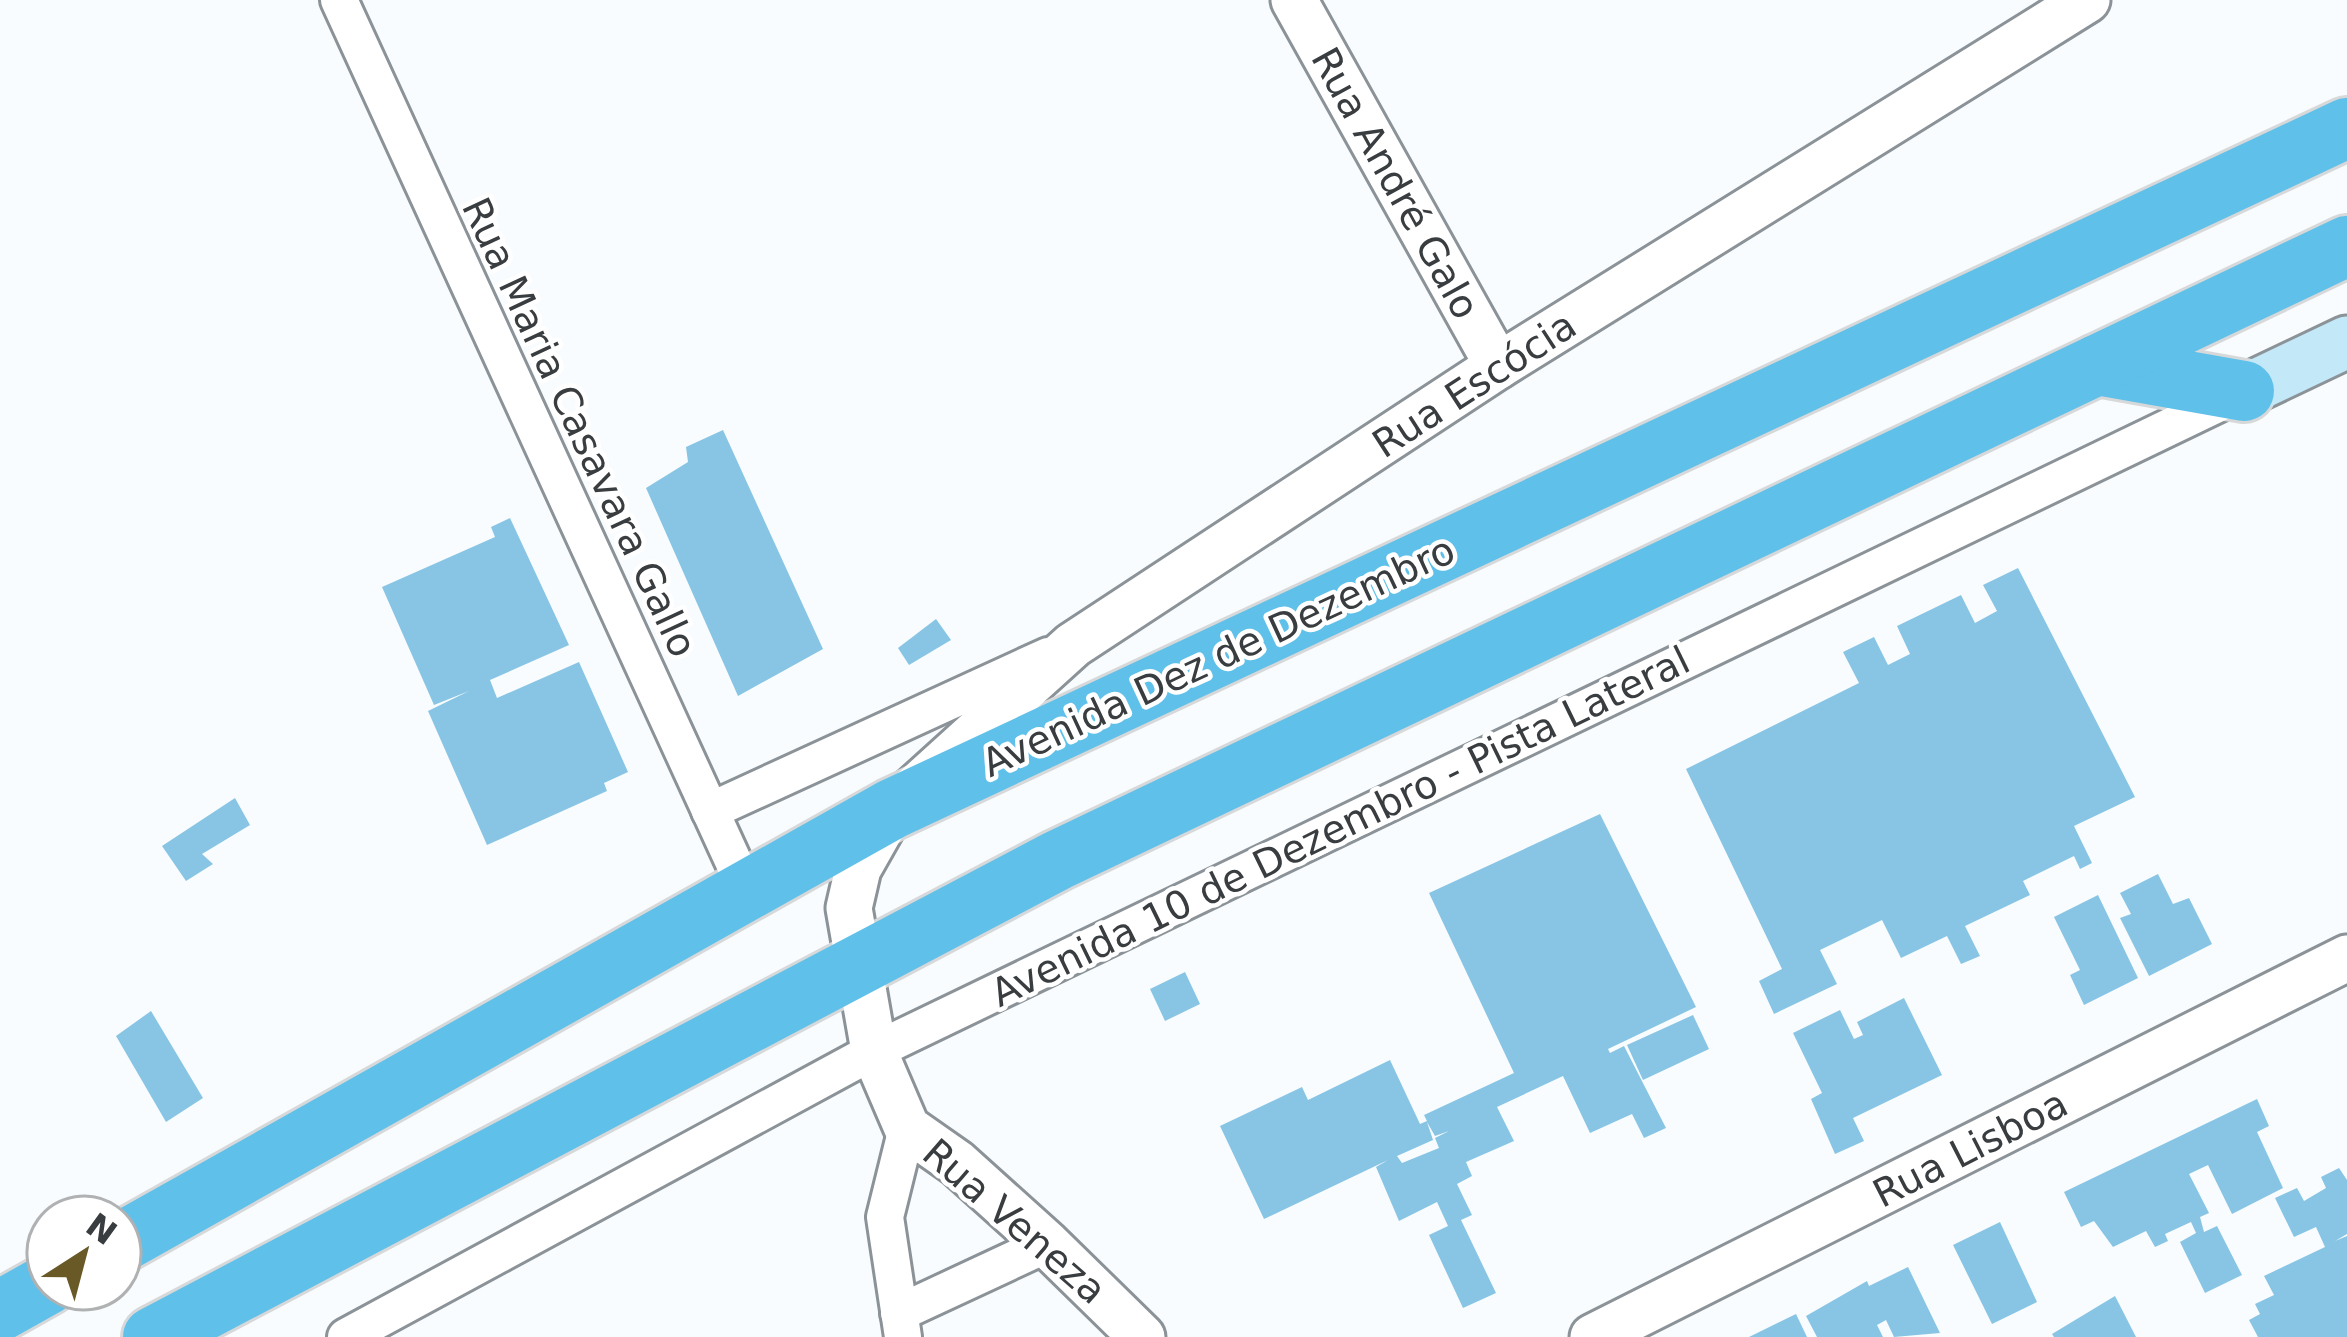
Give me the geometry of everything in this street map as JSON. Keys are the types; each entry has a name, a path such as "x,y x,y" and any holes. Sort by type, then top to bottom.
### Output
{"highway":[{"path":"2328,137 2347,81"},
{"name":"Avenida Dez de Dezembro","path":"144,1229 892,809 2328,137"},
{"path":"153,1337 1058,860 2347,246"},
{"path":"2096,365 2244,391"}],"main road":[{"name":"Avenida 10 de Dezembro - Pista Lateral","path":"2244,391 2347,342"}],"street":[{"name":"Rua Maria Casavara Gallo","path":"339,0 746,889"},
{"name":"Rua André Galo","path":"1294,0 1498,366"},
{"name":"Rua Escócia","path":"855,964 849,908 857,869 892,809 1072,645 1498,366 2087,0"},
{"name":"Avenida 10 de Dezembro - Pista Lateral","path":"346,1337 874,1051 2244,391"},
{"path":"710,811 1072,645"},
{"name":"Rua Lisboa","path":"1593,1337 2347,958"},
{"name":"Rua Veneza","path":"855,964 874,1051 908,1128 957,1163 1142,1337"},
{"path":"908,1128 885,1217 901,1325 1047,1244"}],"building":[{"path":"723,430 823,649 738,696 646,488 688,462 686,447"},
{"path":"510,518 569,645 490,680 497,698 579,662 628,772 604,783 607,791 487,845 428,711 469,691 434,705 382,587 495,537 491,527"},
{"path":"2018,568 2135,797 2074,826 2092,863 2080,869 2074,856 2023,881 2030,895 1965,926 1980,956 1961,964 1947,936 1901,958 1882,920 1820,950 1837,984 1774,1014 1759,981 1782,969 1686,769 1859,683 1843,652 1874,637 1888,665 1910,654 1897,626 1961,595 1975,623 1997,611 1983,585"},
{"path":"936,619 951,640 909,665 898,648"},
{"path":"235,798 250,825 202,854 213,864 186,881 162,846"},
{"path":"1600,814 1696,1007 1608,1049 1610,1053 1624,1046 1666,1128 1644,1138 1632,1114 1590,1133 1563,1076 1497,1107 1514,1141 1466,1162 1472,1176 1457,1184 1472,1215 1461,1220 1496,1293 1463,1308 1429,1235 1448,1226 1437,1202 1399,1221 1376,1167 1388,1160 1264,1219 1220,1126 1302,1087 1308,1100 1390,1060 1420,1124 1427,1121 1424,1115 1514,1073 1429,893","holes":["1427,1122 1435,1136 1449,1131 1435,1138 1439,1148 1402,1163 1397,1156 1433,1140"]},
{"path":"2158,874 2173,904 2189,898 2212,944 2149,976 2120,918 2131,914 2120,893"},
{"path":"2098,895 2138,978 2084,1005 2070,975 2080,970 2054,917"},
{"path":"1185,972 1200,1004 1165,1021 1150,989"},
{"path":"1904,998 1942,1075 1853,1118 1864,1141 1835,1154 1811,1099 1822,1093 1793,1033 1840,1010 1854,1039 1863,1035 1857,1022"},
{"path":"151,1011 203,1098 166,1122 116,1036"},
{"path":"1693,1015 1709,1049 1643,1080 1627,1045"},
{"path":"2257,1099 2269,1126 2257,1132 2283,1188 2232,1214 2208,1165 2189,1174 2209,1213 2200,1217 2204,1232 2217,1226 2242,1275 2205,1293 2180,1242 2196,1233 2191,1222 2165,1234 2168,1241 2155,1247 2146,1231 2113,1247 2094,1221 2081,1227 2064,1192"},
{"path":"2339,1168 2347,1180 2347,1234 2335,1241 2347,1236 2347,1337 2258,1337 2249,1320 2260,1314 2255,1304 2274,1295 2264,1276 2325,1247 2316,1227 2294,1237 2275,1198 2297,1188 2304,1201 2326,1188 2321,1177"},
{"path":"2000,1222 2037,1302 1992,1324 1953,1245"},
{"path":"1908,1267 1940,1333 1894,1337 1886,1320 1877,1325 1883,1337 1817,1337 1806,1316 1867,1281 1869,1286"},
{"path":"2115,1296 2136,1337 2052,1334"},
{"path":"1796,1314 1807,1337 1749,1337"}]}
